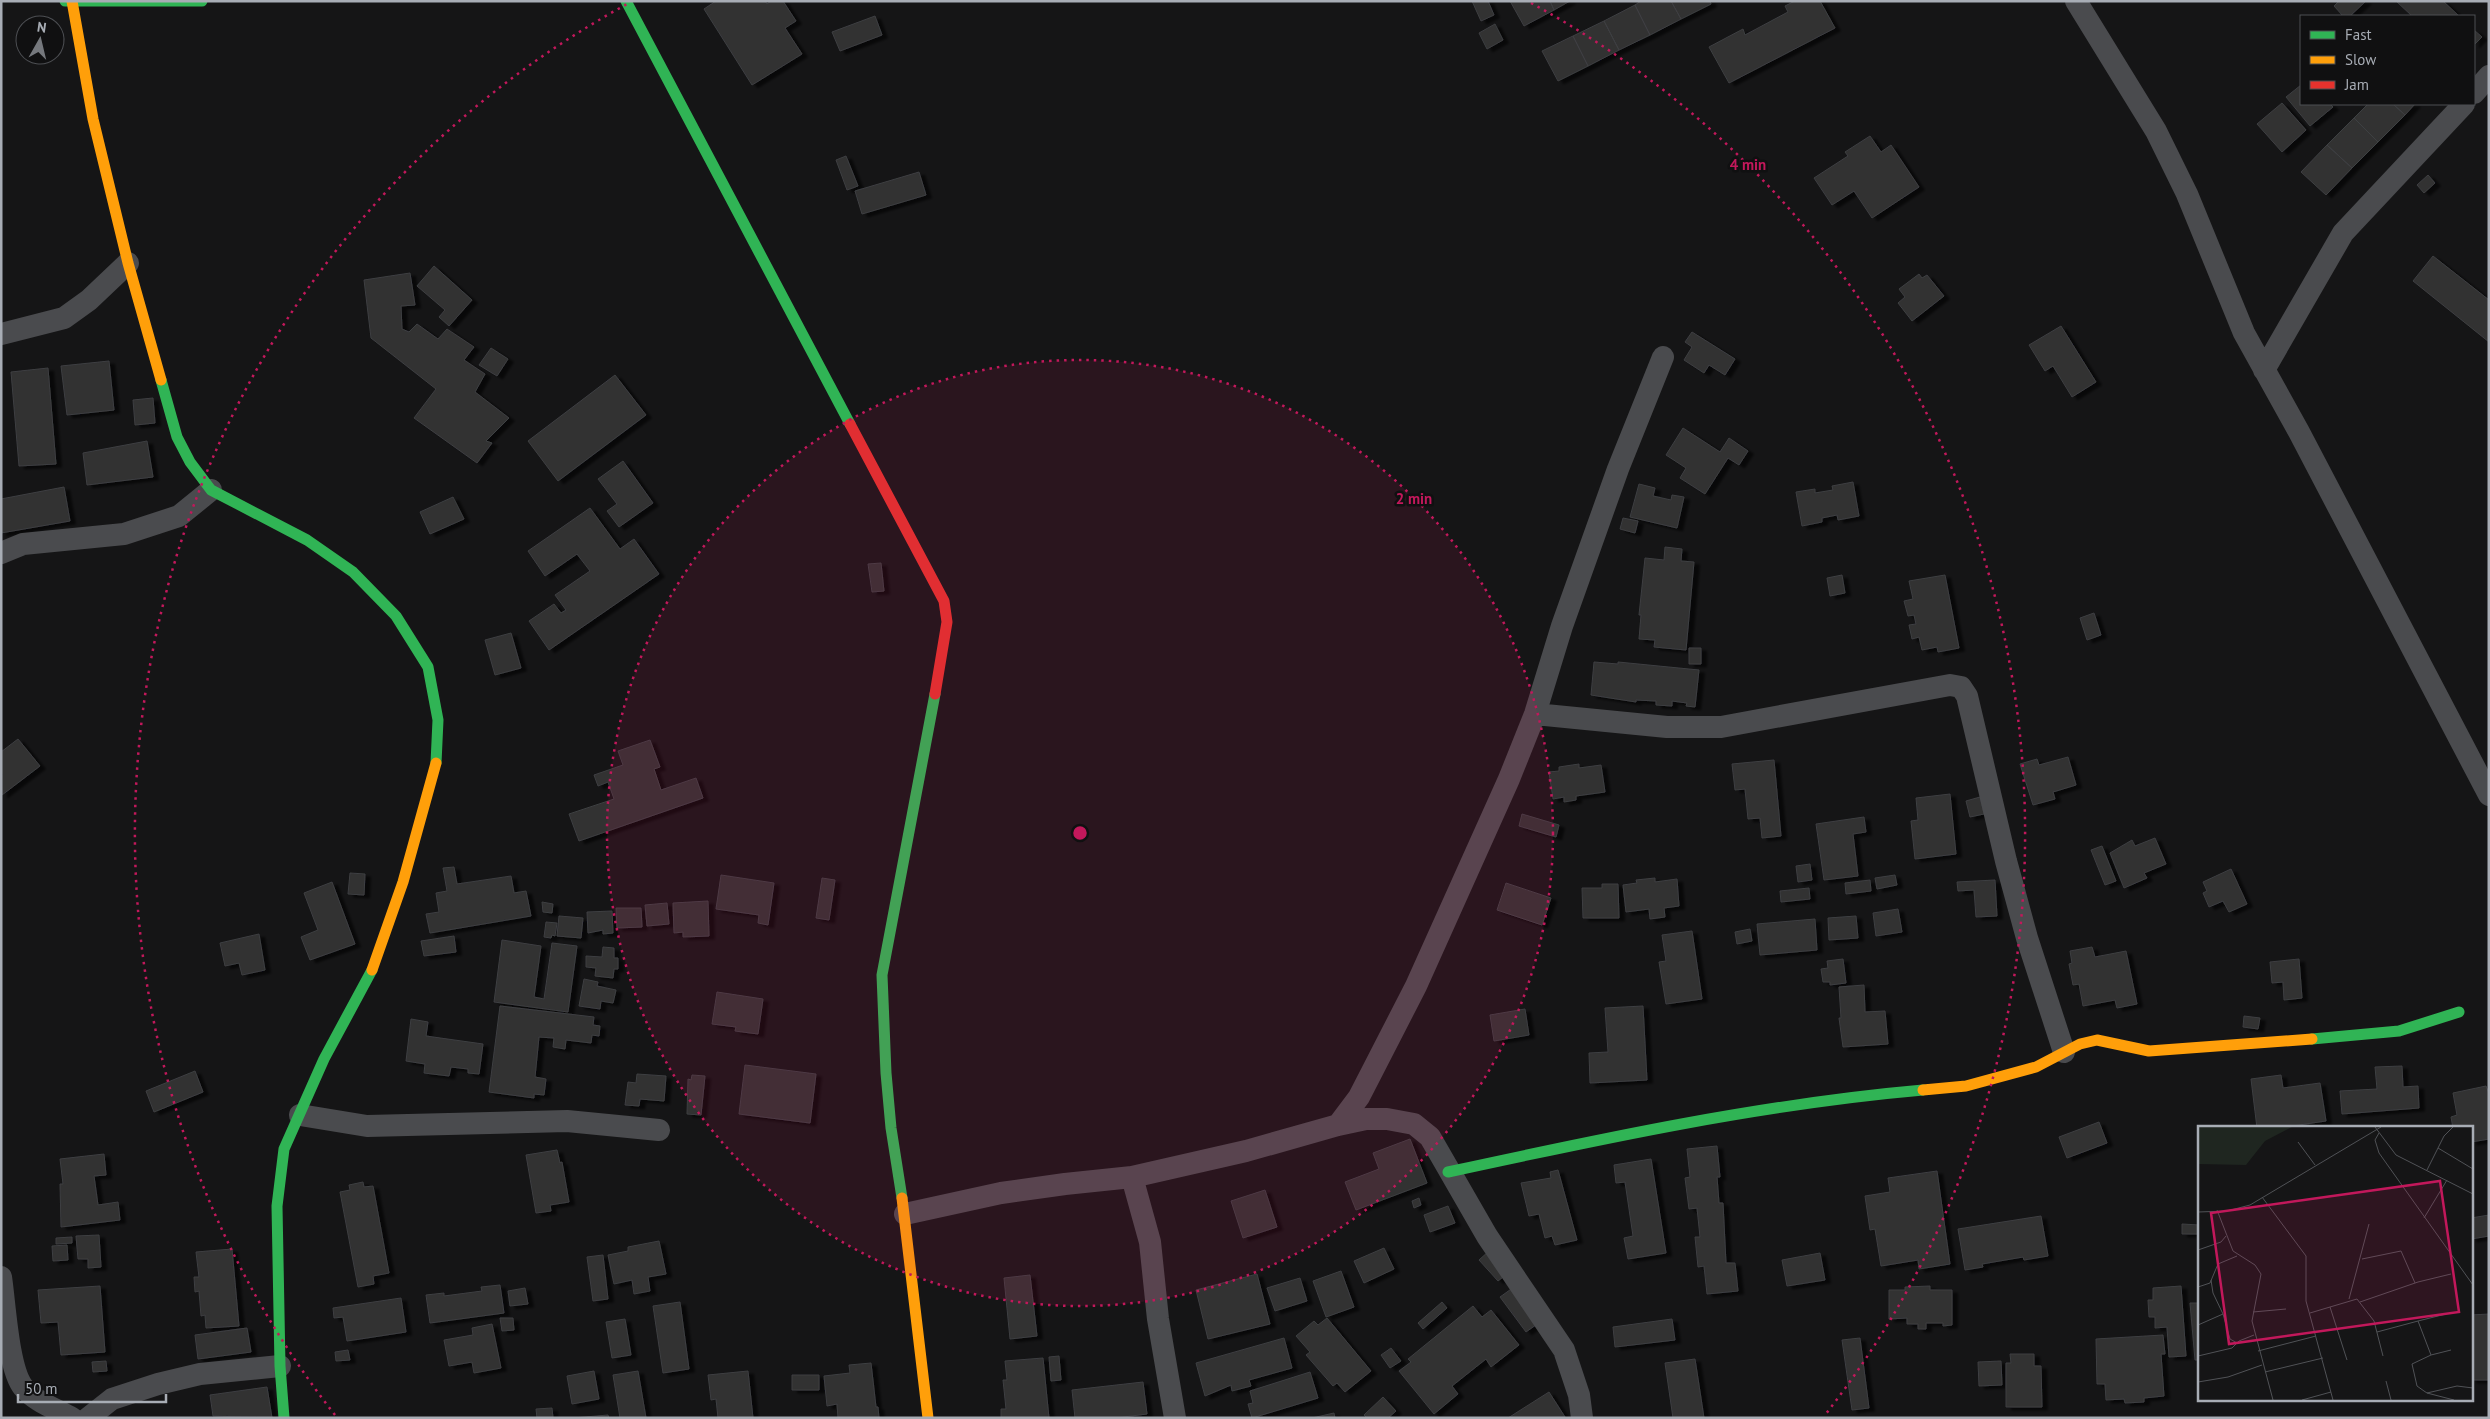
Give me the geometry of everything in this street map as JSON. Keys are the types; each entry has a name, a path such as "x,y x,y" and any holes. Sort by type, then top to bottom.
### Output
{"street":[{"path":"202,1 70,2 93,119 128,264 177,437 190,462 211,490 307,540 353,572 396,616 428,667 438,720 436,766 403,882 369,978 324,1059 284,1149 277,1206 280,1366 284,1418"},
{"path":"626,1 944,601 947,622 930,725 882,975 886,1073 891,1128 905,1214 928,1418"},
{"path":"2076,1 2156,131 2187,194 2244,334 2299,432 2489,795"},
{"path":"2475,92 2489,76"},
{"path":"2264,370 2343,233 2463,105"},
{"path":"1,334 64,318 89,300 128,264"},
{"path":"1338,1124 1360,1097 1416,986 1471,868 1535,714 1565,617 1618,469 1663,356"},
{"path":"1,553 23,544 124,534 179,516 211,490"},
{"path":"1535,714 1667,727 1721,727 1950,685 1961,687 1967,696 2025,928 2064,1052"},
{"path":"1448,1172 1544,1151 1771,1108 1887,1092 1966,1086 2036,1067 2080,1044 2097,1040 2149,1051 2290,1042 2340,1035 2399,1031 2459,1012"},
{"path":"300,1115 367,1126 567,1121 659,1130"},
{"path":"905,1214 1001,1193 1132,1177 1246,1151 1338,1124 1387,1119 1414,1124 1430,1137 1448,1172 1492,1243 1564,1350 1579,1395 1582,1418"},
{"path":"1132,1177 1150,1242 1158,1319 1175,1418"},
{"path":"1,1277 14,1370 18,1378 23,1386 35,1397 72,1418"},
{"path":"88,1418 112,1399 158,1384 200,1374 280,1366"}],"building":[{"path":"716,1 765,1 767,4 771,1 783,1 796,21 785,28 802,54 752,85 704,9"},
{"path":"1472,1 1488,1 1494,15 1481,21"},
{"path":"1510,1 1550,1 1554,10 1524,26"},
{"path":"1550,1 1570,1 1554,10"},
{"path":"1641,1 1671,1 1681,19 1650,35 1635,5"},
{"path":"1671,1 1710,1 1711,4 1681,19"},
{"path":"1795,1 1820,1 1835,28 1729,83 1709,47 1743,29 1745,35 1788,12 1785,6"},
{"path":"2339,1 2366,1 2351,15 2342,15 2334,6"},
{"path":"2396,1 2443,1 2458,15 2411,15"},
{"path":"1635,5 1650,35 1619,50 1604,21"},
{"path":"875,16 882,35 840,51 832,32"},
{"path":"1604,21 1619,50 1588,66 1573,36"},
{"path":"1495,24 1503,40 1487,49 1479,33"},
{"path":"2475,31 2482,37 2475,44"},
{"path":"1573,36 1588,66 1558,81 1542,51"},
{"path":"2300,86 2300,105 2331,105 2333,107 2310,126 2286,97"},
{"path":"2282,103 2306,130 2282,152 2257,124"},
{"path":"2367,105 2394,105 2405,115 2378,142 2354,118"},
{"path":"2394,105 2414,105 2405,115"},
{"path":"2354,118 2378,142 2352,168 2327,145"},
{"path":"1870,136 1881,152 1891,145 1919,187 1872,218 1854,191 1832,205 1814,178 1848,156 1845,152"},
{"path":"2327,145 2352,168 2326,195 2301,172"},
{"path":"846,156 858,186 847,190 836,160"},
{"path":"919,172 926,195 862,214 855,191"},
{"path":"2428,175 2435,183 2424,193 2417,185"},
{"path":"2433,256 2489,300 2489,342 2413,281"},
{"path":"434,266 472,300 449,326 439,317 445,310 417,286"},
{"path":"410,273 415,305 401,306 402,329 409,332 417,324 438,339 447,329 474,347 464,360 485,374 475,392 509,418 486,441 492,443 477,463 414,418 436,389 371,338 364,280"},
{"path":"1919,274 1922,278 1927,275 1944,296 1912,321 1898,303 1905,297 1899,289"},
{"path":"2061,326 2096,382 2072,397 2053,366 2045,371 2029,345"},
{"path":"1692,332 1735,359 1725,375 1709,365 1704,373 1684,360 1692,347 1685,342"},
{"path":"491,348 508,359 497,376 479,365"},
{"path":"109,361 114,410 67,415 61,366"},
{"path":"48,368 56,464 19,466 11,372"},
{"path":"615,375 646,415 558,481 528,441"},
{"path":"153,398 155,423 135,425 133,400"},
{"path":"1683,428 1720,452 1729,438 1748,451 1739,465 1728,458 1705,494 1680,478 1686,468 1666,455"},
{"path":"147,441 153,477 87,485 83,453"},
{"path":"623,461 653,503 619,527 607,511 617,504 598,479"},
{"path":"1853,482 1859,516 1838,520 1837,515 1822,518 1822,522 1802,526 1796,492 1815,489 1815,493 1833,490 1832,486"},
{"path":"1639,484 1655,488 1653,496 1671,500 1672,495 1684,497 1677,528 1630,517"},
{"path":"64,487 70,521 1,533 1,499"},
{"path":"453,497 464,519 430,534 420,512"},
{"path":"590,508 620,549 634,539 659,574 549,650 529,621 554,604 561,613 566,610 555,595 590,571 577,554 545,576 528,551"},
{"path":"1623,518 1638,521 1635,533 1620,529"},
{"path":"1665,547 1682,549 1681,561 1694,562 1686,650 1654,647 1655,640 1639,639 1641,615 1639,615 1645,558 1664,560"},
{"path":"881,563 884,591 872,592 868,564"},
{"path":"1842,575 1845,593 1830,596 1827,578"},
{"path":"1945,575 1959,648 1938,652 1937,647 1922,650 1919,637 1912,639 1909,625 1916,624 1914,615 1908,616 1904,601 1913,599 1909,581"},
{"path":"2094,613 2101,635 2087,640 2080,618"},
{"path":"511,633 521,668 495,675 485,640"},
{"path":"1689,648 1701,648 1701,664 1689,664"},
{"path":"1594,662 1618,664 1618,662 1699,670 1695,707 1686,706 1687,703 1672,701 1672,706 1656,705 1656,701 1636,700 1636,702 1591,695"},
{"path":"18,739 40,766 2,795 1,752"},
{"path":"650,740 660,767 654,769 661,790 696,778 703,798 579,841 569,814 614,799 608,782 598,786 594,775 623,765 618,751"},
{"path":"2068,757 2076,785 2053,792 2055,799 2033,805 2020,764 2037,759 2039,765"},
{"path":"1774,760 1781,836 1762,838 1760,818 1748,819 1745,789 1735,790 1732,764"},
{"path":"1579,764 1579,768 1601,765 1605,792 1576,796 1576,800 1564,802 1564,797 1553,799 1549,772 1559,771 1559,767"},
{"path":"1950,794 1956,854 1915,859 1911,821 1918,820 1916,798"},
{"path":"1980,797 1984,814 1970,817 1966,801"},
{"path":"1522,814 1559,825 1556,837 1519,826"},
{"path":"1864,817 1866,832 1853,834 1858,876 1824,880 1816,824"},
{"path":"2155,838 2166,864 2144,873 2147,878 2124,888 2110,853 2132,840 2135,846"},
{"path":"2102,846 2116,881 2105,885 2091,850"},
{"path":"1810,864 1812,880 1798,882 1796,866"},
{"path":"454,867 457,884 511,876 514,893 526,891 531,916 430,933 426,914 439,912 436,893 447,891 443,868"},
{"path":"2231,869 2247,904 2229,912 2223,901 2209,907 2203,893 2207,891 2203,882"},
{"path":"350,873 365,874 364,895 348,894"},
{"path":"721,875 774,883 768,925 758,923 759,915 716,909"},
{"path":"1895,875 1897,885 1877,889 1875,878"},
{"path":"822,878 835,880 829,920 816,918"},
{"path":"1655,878 1655,882 1677,879 1679,906 1664,908 1665,917 1650,919 1649,909 1626,912 1623,885 1637,883 1636,880"},
{"path":"1870,880 1871,891 1846,894 1845,883"},
{"path":"1995,880 1997,916 1976,917 1974,890 1958,891 1957,882"},
{"path":"332,882 355,944 310,960 301,937 318,930 304,893"},
{"path":"1506,883 1551,898 1542,925 1497,910"},
{"path":"1602,884 1618,884 1619,918 1583,918 1582,888 1602,888"},
{"path":"1809,888 1810,899 1781,902 1780,891"},
{"path":"708,901 709,936 683,937 683,932 674,933 673,903"},
{"path":"542,902 553,904 552,913 543,912"},
{"path":"667,903 669,924 647,926 645,905"},
{"path":"616,908 641,908 642,927 617,928"},
{"path":"1898,909 1902,932 1876,936 1873,913"},
{"path":"612,911 613,933 603,934 603,930 588,933 587,912"},
{"path":"559,916 583,918 581,938 557,936"},
{"path":"1856,916 1858,938 1829,940 1828,918"},
{"path":"1815,919 1817,950 1760,955 1757,924"},
{"path":"546,922 557,923 555,936 552,935 551,938 544,937"},
{"path":"1750,929 1752,941 1737,944 1735,932"},
{"path":"1692,931 1702,999 1666,1004 1659,962 1666,961 1662,935"},
{"path":"259,934 265,970 242,975 239,963 225,966 220,943"},
{"path":"454,936 456,952 424,956 421,941"},
{"path":"502,940 541,946 534,997 544,999 552,943 577,946 568,1012 494,1002"},
{"path":"603,947 614,948 614,958 618,958 618,969 614,969 613,978 595,976 596,968 586,967 586,956 602,957"},
{"path":"2092,947 2095,957 2126,951 2137,1004 2117,1008 2115,1000 2083,1006 2079,984 2073,985 2069,964 2072,963 2070,951"},
{"path":"1843,959 1846,983 1830,985 1830,982 1823,982 1821,969 1828,968 1827,961"},
{"path":"2299,959 2302,998 2284,1000 2283,982 2272,983 2270,962"},
{"path":"584,979 598,982 597,986 616,990 613,1003 601,1001 600,1009 579,1006"},
{"path":"1864,985 1865,1012 1885,1011 1888,1044 1843,1047 1839,1018 1841,1018 1839,987"},
{"path":"717,992 763,999 758,1034 735,1031 736,1027 712,1024"},
{"path":"500,1006 594,1017 593,1025 600,1026 599,1036 592,1035 591,1043 566,1040 565,1049 553,1047 554,1038 539,1037 535,1077 546,1079 544,1095 534,1094 534,1098 489,1092"},
{"path":"1643,1006 1647,1080 1590,1083 1589,1053 1608,1052 1605,1008"},
{"path":"1525,1009 1529,1035 1494,1041 1490,1015"},
{"path":"2244,1016 2260,1018 2258,1029 2243,1027"},
{"path":"411,1019 428,1022 426,1036 483,1044 479,1074 468,1073 468,1069 451,1067 449,1076 424,1073 425,1064 406,1061"},
{"path":"745,1065 816,1074 810,1123 739,1114"},
{"path":"2402,1066 2403,1087 2418,1086 2419,1108 2342,1114 2340,1091 2377,1089 2375,1067"},
{"path":"195,1071 203,1092 154,1112 146,1091"},
{"path":"637,1074 666,1076 664,1101 640,1099 639,1106 625,1105 628,1082 636,1083"},
{"path":"692,1075 705,1076 701,1115 687,1114 688,1079 691,1080"},
{"path":"2281,1075 2283,1088 2320,1083 2326,1121 2292,1126 2257,1126 2251,1079"},
{"path":"2486,1086 2489,1094 2489,1139 2472,1142 2472,1126 2453,1126 2451,1117 2457,1115 2453,1093"},
{"path":"2099,1122 2107,1143 2067,1158 2059,1137"},
{"path":"1410,1139 1427,1183 1356,1210 1345,1182 1379,1169 1373,1153"},
{"path":"1717,1146 1720,1177 1717,1177 1719,1203 1723,1203 1726,1263 1735,1263 1738,1291 1707,1294 1704,1266 1698,1267 1695,1237 1700,1237 1697,1208 1689,1209 1685,1178 1690,1177 1687,1149"},
{"path":"557,1150 560,1163 562,1162 569,1202 550,1205 551,1211 536,1213 526,1155"},
{"path":"104,1154 106,1175 94,1176 98,1205 118,1202 120,1220 61,1227 60,1184 63,1184 60,1159"},
{"path":"1651,1159 1666,1253 1628,1259 1624,1238 1633,1236 1625,1182 1616,1183 1614,1165"},
{"path":"1558,1170 1577,1240 1555,1245 1552,1236 1545,1238 1539,1214 1529,1216 1521,1183 1551,1178 1550,1172"},
{"path":"1937,1171 1950,1264 1919,1269 1918,1260 1881,1266 1875,1229 1870,1230 1865,1196 1890,1192 1888,1178"},
{"path":"363,1182 364,1187 373,1186 389,1273 373,1276 374,1284 358,1287 340,1192 350,1190 349,1185"},
{"path":"1265,1190 1277,1227 1243,1238 1231,1201"},
{"path":"1419,1198 1421,1205 1414,1208 1412,1201"},
{"path":"1448,1206 1455,1223 1430,1232 1424,1215"},
{"path":"2489,1215 2489,1236 2472,1239 2472,1218"},
{"path":"2041,1216 2048,1256 2024,1260 2023,1257 1982,1264 1983,1267 1965,1270 1958,1229"},
{"path":"2182,1224 2198,1225 2198,1234 2182,1234"},
{"path":"99,1235 101,1267 88,1268 88,1259 78,1259 76,1236"},
{"path":"72,1237 72,1243 56,1244 56,1238"},
{"path":"659,1241 666,1274 648,1277 650,1291 634,1294 632,1280 614,1284 608,1255 628,1251 628,1247"},
{"path":"67,1245 68,1260 53,1261 52,1246"},
{"path":"1384,1248 1394,1269 1364,1283 1354,1261"},
{"path":"232,1249 239,1326 206,1328 205,1315 201,1316 199,1291 195,1292 194,1277 199,1277 196,1252"},
{"path":"1489,1251 1508,1273 1498,1281 1479,1260"},
{"path":"1820,1253 1825,1280 1787,1286 1782,1260"},
{"path":"603,1255 608,1299 593,1301 587,1257"},
{"path":"1341,1271 1354,1307 1326,1317 1313,1281"},
{"path":"1257,1274 1270,1324 1208,1339 1196,1290"},
{"path":"1030,1275 1037,1336 1010,1339 1004,1278"},
{"path":"1300,1278 1307,1301 1275,1311 1267,1288"},
{"path":"500,1285 504,1313 430,1323 426,1295 444,1293 444,1296 482,1291 481,1287"},
{"path":"100,1286 105,1352 61,1355 58,1322 41,1323 38,1290"},
{"path":"1930,1286 1930,1290 1952,1290 1952,1325 1943,1326 1943,1323 1926,1323 1926,1329 1918,1329 1918,1324 1907,1324 1907,1318 1889,1319 1889,1290 1905,1290 1905,1287"},
{"path":"2181,1286 2186,1356 2169,1357 2167,1327 2155,1328 2155,1317 2149,1317 2148,1300 2153,1300 2153,1288"},
{"path":"1514,1287 1540,1322 1526,1332 1500,1297"},
{"path":"525,1288 528,1304 510,1306 508,1291"},
{"path":"401,1298 406,1332 347,1341 343,1317 334,1318 333,1308"},
{"path":"680,1302 689,1369 663,1373 653,1306"},
{"path":"1442,1302 1447,1308 1423,1329 1418,1323"},
{"path":"2190,1303 2198,1303 2198,1360 2195,1360"},
{"path":"1473,1306 1482,1317 1491,1310 1519,1345 1491,1367 1486,1359 1452,1386 1458,1394 1434,1414 1399,1371 1411,1362 1408,1359"},
{"path":"2489,1314 2489,1380 2472,1380 2472,1315"},
{"path":"500,1318 513,1318 514,1330 502,1331"},
{"path":"1327,1318 1371,1371 1345,1392 1337,1383 1333,1386 1306,1355 1310,1352 1296,1336 1314,1321 1318,1325"},
{"path":"625,1319 631,1355 612,1358 606,1322"},
{"path":"1672,1319 1675,1340 1615,1347 1613,1327"},
{"path":"492,1324 501,1368 474,1373 472,1362 449,1366 444,1340 473,1335 472,1328"},
{"path":"247,1328 251,1352 198,1359 195,1335"},
{"path":"2163,1335 2165,1354 2161,1354 2164,1396 2144,1398 2144,1402 2125,1403 2124,1399 2106,1400 2105,1384 2097,1384 2096,1339"},
{"path":"1284,1338 1292,1368 1249,1380 1251,1386 1232,1391 1231,1385 1205,1396 1196,1363"},
{"path":"1860,1338 1869,1408 1852,1410 1842,1340"},
{"path":"1391,1348 1401,1361 1390,1368 1381,1355"},
{"path":"348,1350 350,1360 336,1361 335,1352"},
{"path":"2010,1354 2034,1354 2034,1366 2041,1366 2042,1407 2006,1407 2006,1363 2011,1363"},
{"path":"1059,1356 1061,1380 1051,1381 1049,1357"},
{"path":"1043,1358 1049,1418 1001,1418 1001,1409 1006,1409 1003,1380 1007,1380 1005,1361"},
{"path":"1695,1359 1704,1418 1673,1418 1665,1363"},
{"path":"106,1361 107,1371 93,1372 92,1362"},
{"path":"2001,1361 2002,1385 1979,1386 1978,1362"},
{"path":"871,1363 879,1418 838,1418 837,1404 827,1406 824,1376 850,1373 849,1365"},
{"path":"594,1371 599,1399 572,1404 567,1376"},
{"path":"638,1371 646,1418 620,1418 613,1375"},
{"path":"748,1371 753,1418 718,1418 716,1399 711,1400 708,1375"},
{"path":"1310,1372 1318,1398 1252,1418 1248,1404 1253,1403 1250,1391"},
{"path":"792,1375 819,1375 819,1390 792,1390"},
{"path":"1143,1382 1147,1414 1115,1418 1075,1418 1072,1390"},
{"path":"267,1387 272,1418 213,1416 210,1395"},
{"path":"1549,1392 1565,1417 1508,1418"},
{"path":"1383,1397 1396,1411 1388,1418 1367,1418 1364,1415"},
{"path":"552,1408 553,1418 537,1418 536,1409"},
{"path":"1334,1413 1335,1418 1312,1418"},
{"path":"608,1415 609,1418 573,1418"}],"traffic: fast":[{"path":"65,1 202,1"},
{"path":"626,1 850,424"},
{"path":"161,380 177,437 190,462 211,490 307,540 353,572 396,616 428,667 438,720 436,763"},
{"path":"902,1198 891,1128 886,1073 882,975 935,694"},
{"path":"284,1418 280,1366 277,1206 284,1149 324,1059 372,970"},
{"path":"2312,1039 2399,1031 2459,1012"},
{"path":"1448,1172 1625,1135 1744,1113 1863,1096 1923,1090"}],"traffic: slow":[{"path":"72,1 93,119 128,263 161,380"},
{"path":"372,970 403,882 436,763"},
{"path":"1923,1090 1966,1086 2036,1067 2080,1044 2097,1040 2149,1051 2312,1039"},
{"path":"902,1198 928,1418"}],"traffic: jam":[{"path":"850,424 944,601 947,622 935,694"}]}
